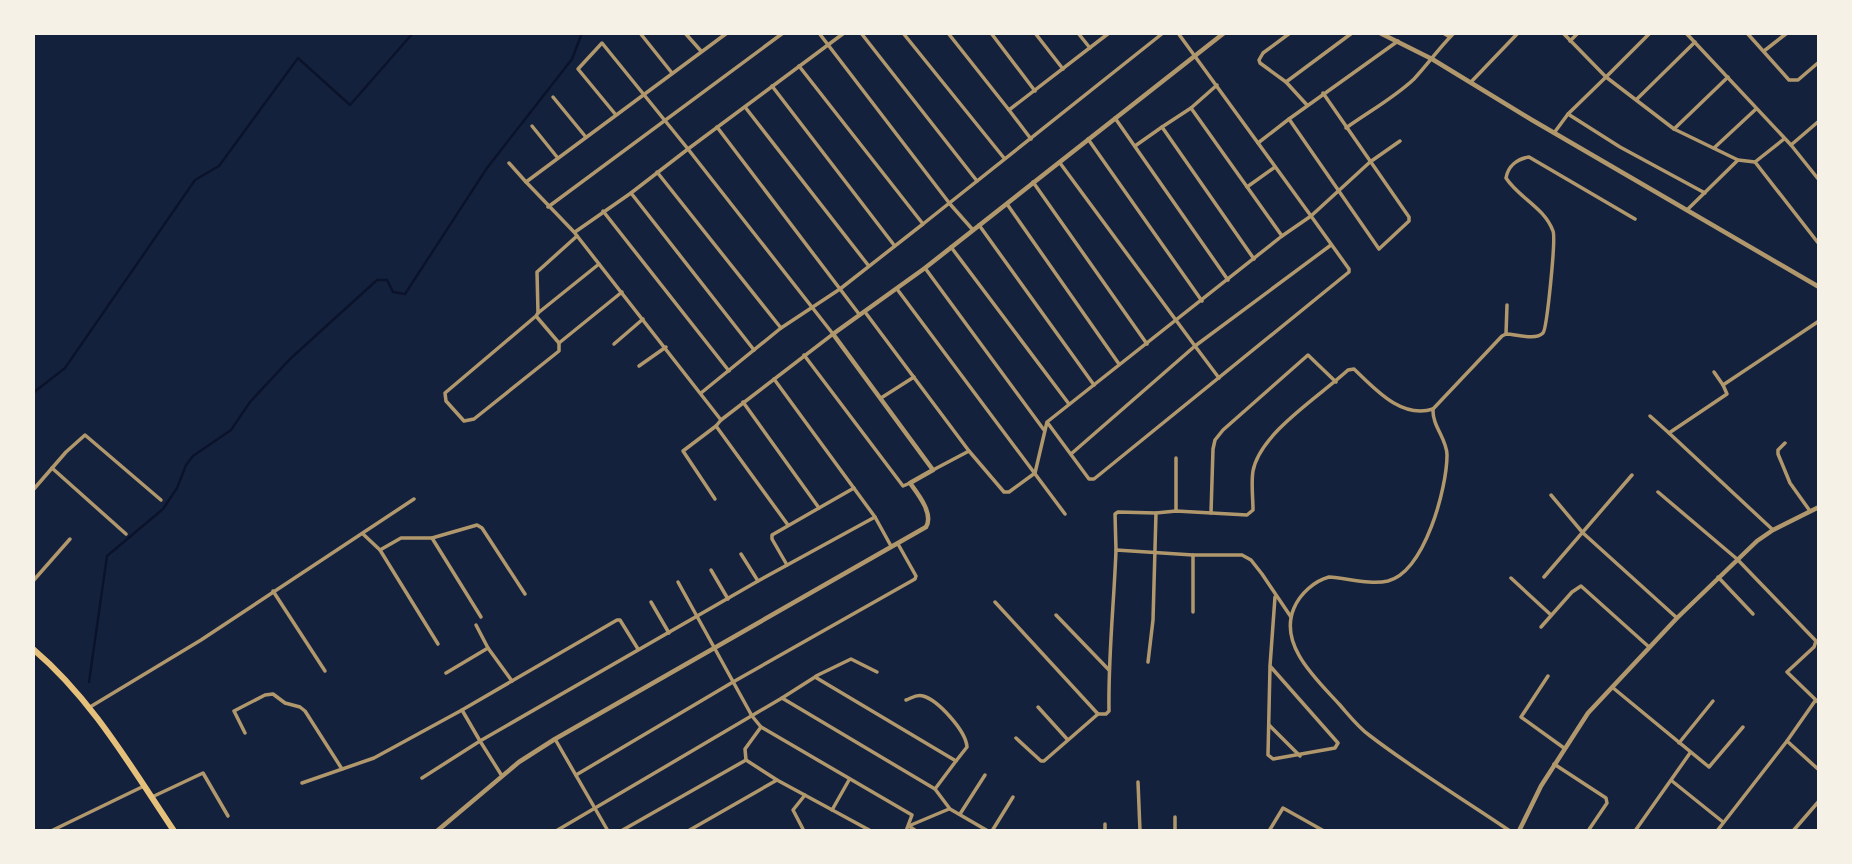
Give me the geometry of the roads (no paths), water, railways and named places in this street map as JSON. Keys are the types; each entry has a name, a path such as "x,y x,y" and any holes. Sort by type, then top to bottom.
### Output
{"highway":[{"path":"33,649 57,669 90,708 174,831"}],"street":[{"path":"640,33 672,73"},
{"path":"685,33 701,51"},
{"path":"526,182 727,33"},
{"path":"548,207 783,33"},
{"path":"819,33 950,204 973,230"},
{"path":"600,263 537,315 445,393 446,401 464,421 470,421 561,348 537,315 537,272 603,211 631,193 844,33"},
{"path":"861,33 977,181"},
{"path":"902,33 1004,158"},
{"path":"948,33 1031,138"},
{"path":"991,33 1035,91"},
{"path":"1035,33 1063,69"},
{"path":"1078,33 1090,48"},
{"path":"1009,110 1110,33"},
{"path":"701,393 781,328 840,289 950,204 1163,33"},
{"path":"1047,422 1089,479 1094,479 1349,272 1178,33"},
{"path":"715,499 683,451 804,355 925,268 1224,33"},
{"path":"1290,33 1263,53 1259,60 1286,82 1307,105"},
{"path":"1286,82 1352,33"},
{"path":"1380,33 1432,59 1819,287"},
{"path":"1346,129 1412,81 1432,59 1435,51 1450,37 1443,33"},
{"path":"1470,83 1518,33"},
{"path":"1563,33 1606,77 1674,129 1738,160 1755,162 1784,139"},
{"path":"1570,41 1578,33"},
{"path":"1554,133 1568,114 1650,33"},
{"path":"1686,33 1791,145 1819,180"},
{"path":"1747,33 1789,80 1794,82 1819,62"},
{"path":"1764,51 1787,33"},
{"path":"1258,142 1398,41"},
{"path":"1637,99 1695,42"},
{"path":"615,115 578,69 602,43 813,308 933,470"},
{"path":"799,66 923,225"},
{"path":"1674,129 1728,77"},
{"path":"1134,146 1191,108 1217,85"},
{"path":"772,86 894,245"},
{"path":"1289,119 1379,249 1409,221 1409,217 1323,93"},
{"path":"553,97 585,137"},
{"path":"744,106 868,265"},
{"path":"1191,108 1282,236"},
{"path":"1714,148 1756,109"},
{"path":"1568,114 1620,147 1705,193"},
{"path":"1115,117 1228,280"},
{"path":"1791,145 1819,121"},
{"path":"533,126 558,158"},
{"path":"717,127 840,289 914,377 969,451 1004,492 1009,492 1035,473 1047,422 1311,216 1370,162 1400,141"},
{"path":"1162,127 1254,259"},
{"path":"1088,139 1202,301"},
{"path":"1506,334 1535,337 1544,332 1554,249 1553,232 1544,215 1511,186 1506,178 1511,165 1520,158 1529,157 1635,219"},
{"path":"1687,211 1738,160"},
{"path":"1060,162 1219,378"},
{"path":"1755,162 1819,244"},
{"path":"509,163 600,263 721,420"},
{"path":"1247,187 1275,167"},
{"path":"1813,173 1819,168"},
{"path":"657,172 781,328"},
{"path":"1033,182 1147,344"},
{"path":"631,193 754,350"},
{"path":"1007,204 1119,364"},
{"path":"603,211 729,371"},
{"path":"979,225 1094,384"},
{"path":"1071,454 1195,346 1331,245"},
{"path":"951,247 1069,404"},
{"path":"925,268 1044,430"},
{"path":"897,289 1065,514"},
{"path":"559,343 622,292"},
{"path":"1016,738 1042,761 1098,715 1109,711 1115,514 1176,511 1247,516 1253,510 1252,472 1259,453 1295,416 1348,370 1354,369 1393,403 1420,411 1433,409 1506,334 1507,305"},
{"path":"614,344 643,319"},
{"path":"1723,385 1819,321"},
{"path":"639,366 666,347"},
{"path":"804,355 903,486 969,451"},
{"path":"1211,513 1213,449 1215,440 1223,430 1308,355 1336,382"},
{"path":"1669,433 1727,394 1714,372"},
{"path":"881,398 914,377"},
{"path":"774,379 875,517 891,546"},
{"path":"743,402 819,508"},
{"path":"1433,409 1434,423 1447,451 1446,467 1435,520 1417,556 1396,578 1385,581 1329,577 1320,580 1296,604 1292,633 1295,649 1310,672 1367,734 1510,831"},
{"path":"1650,416 1773,530"},
{"path":"716,426 788,525"},
{"path":"33,490 82,436 87,436 162,500"},
{"path":"1786,443 1778,450 1778,454 1790,483 1810,511"},
{"path":"1176,458 1176,511"},
{"path":"52,468 126,534"},
{"path":"1544,577 1632,475"},
{"path":"437,831 503,776 555,739 929,524 927,512 910,483"},
{"path":"787,565 772,537 854,488"},
{"path":"1658,492 1737,559 1816,641 1814,647 1787,672 1817,702 1723,822 1720,830"},
{"path":"1551,495 1583,533 1677,618"},
{"path":"90,708 201,640 414,499"},
{"path":"1519,831 1541,786 1588,713 1649,647 1737,559 1773,530 1818,509"},
{"path":"1148,662 1153,620 1156,513"},
{"path":"422,778 638,649 698,618 758,581 875,517"},
{"path":"380,551 403,537 432,538 475,525 481,527 525,594"},
{"path":"363,534 380,551 438,644"},
{"path":"432,538 481,617"},
{"path":"33,581 70,539"},
{"path":"576,775 915,579 916,576 897,542"},
{"path":"1116,550 1242,555 1251,560 1292,618"},
{"path":"741,554 758,581"},
{"path":"1193,555 1193,612"},
{"path":"711,570 728,599"},
{"path":"1718,577 1753,614"},
{"path":"1511,579 1551,615"},
{"path":"678,582 752,716 761,727 912,816 907,828"},
{"path":"1541,627 1581,586 1649,647"},
{"path":"273,591 325,671"},
{"path":"1270,666 1338,743 1335,748 1273,760 1270,757 1270,666 1275,595"},
{"path":"651,601 668,633"},
{"path":"995,602 1098,715"},
{"path":"1056,615 1109,670"},
{"path":"302,783 383,753 617,620 620,620 638,649"},
{"path":"476,625 488,648 512,681"},
{"path":"446,673 488,648"},
{"path":"556,831 815,677 851,659 877,672"},
{"path":"1548,676 1521,717 1564,748"},
{"path":"815,677 956,761"},
{"path":"1612,687 1709,767 1743,727"},
{"path":"244,733 234,711 265,695 273,694 285,703 305,711 342,769"},
{"path":"906,700 918,695 925,696 943,710 967,740 967,747 935,789"},
{"path":"782,698 935,789 950,809 990,831 1013,797"},
{"path":"1679,743 1713,701"},
{"path":"1038,707 1067,739"},
{"path":"461,710 503,776"},
{"path":"1269,725 1300,755"},
{"path":"746,760 745,749 761,727"},
{"path":"555,739 608,831"},
{"path":"1787,741 1819,770"},
{"path":"1635,831 1690,752"},
{"path":"746,760 870,831"},
{"path":"621,831 746,760"},
{"path":"1554,764 1606,798 1607,803 1588,831"},
{"path":"152,797 204,773 228,816"},
{"path":"960,814 985,775"},
{"path":"688,831 777,779"},
{"path":"832,810 849,780"},
{"path":"1672,781 1723,822"},
{"path":"1138,782 1140,831"},
{"path":"51,831 144,786"},
{"path":"804,831 793,810 805,795"},
{"path":"1793,831 1819,801"},
{"path":"1269,831 1284,808 1324,831"},
{"path":"907,828 950,809"},
{"path":"1175,817 1175,831"},
{"path":"1105,824 1105,831"},
{"path":"907,828 916,831"}],"waterway":[{"path":"33,393 65,368 195,180 219,166 298,58 350,105 413,33"},
{"path":"89,682 107,556 163,509 193,456 231,430 250,402 290,359 377,280 387,280 393,292 405,294 487,168 572,59 582,33"}]}
